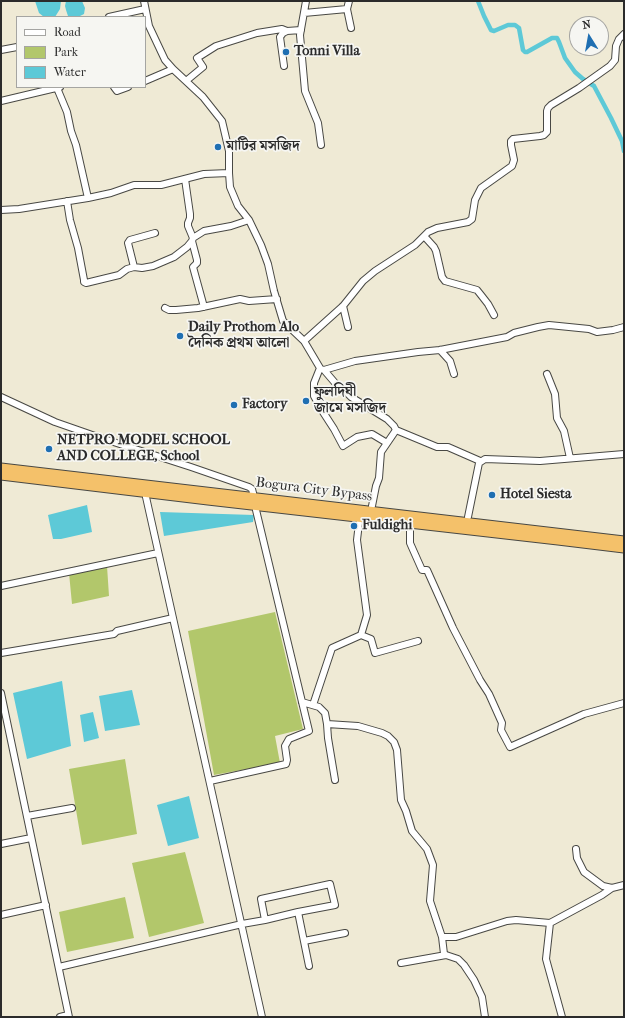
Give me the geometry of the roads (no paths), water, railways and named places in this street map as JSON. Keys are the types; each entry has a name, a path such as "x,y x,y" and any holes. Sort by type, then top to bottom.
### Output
{"highway":[{"name":"Bogura City Bypass","path":"1,468 624,541"},
{"name":"Bogura City Bypass","path":"1,475 624,548"}],"street":[{"path":"144,1 149,26 165,60 202,97 222,121 229,151 230,187 238,206 249,220 261,245 268,264 283,321 304,341 322,369 336,384 351,396 387,419 396,430 437,447 448,447 480,461 485,459 540,462 624,454"},
{"path":"306,1 300,35 303,54 305,91 318,123 321,145"},
{"path":"349,1 347,9 351,28"},
{"path":"114,16 145,9"},
{"path":"304,13 347,9"},
{"path":"186,81 203,67 198,58 216,46 257,33 282,29 287,31 301,30"},
{"path":"284,66 280,37 287,31"},
{"path":"304,341 343,306 363,281 375,271 415,245 428,232 437,228 468,222 472,219 475,200 481,188 512,166 514,160 511,141 513,139 544,135 547,132 548,108 610,66 615,60 616,46 619,39 624,34"},
{"path":"1,50 16,47"},
{"path":"146,81 173,69"},
{"path":"1,101 59,88 76,145 88,198"},
{"path":"114,88 116,91 125,88"},
{"path":"1,210 19,209 88,198 111,193 134,185 161,185 204,174 230,173"},
{"path":"185,179 190,214 188,226 193,239 197,260 197,263 193,267 204,307"},
{"path":"67,201 84,282 86,283 119,276 127,269 134,267 142,268 153,266 174,257 188,247 193,239 204,231 231,226 249,220"},
{"path":"134,267 128,243 130,240 155,233"},
{"path":"424,236 434,247 442,277 446,281 477,290 488,304 494,315"},
{"path":"165,308 169,310 186,310 240,299 249,301 277,299"},
{"path":"343,306 348,327"},
{"path":"387,443 372,434 357,437 343,446 314,396 314,383 322,369 355,362 440,350 507,337 514,333 538,327 549,326 589,328 597,332 624,327"},
{"path":"440,350 450,361 454,374"},
{"path":"547,374 555,394 557,418 564,431 570,458"},
{"path":"1,397 55,422 98,438 248,487 252,489 253,493"},
{"path":"372,506 379,478 381,452 396,430"},
{"path":"468,517 480,461"},
{"path":"146,497 262,1017"},
{"path":"210,781 286,764 287,760 284,746 289,739 310,731 256,510"},
{"path":"313,705 332,648 361,635 367,615 357,540 360,523"},
{"path":"410,528 410,543 422,570 427,570 453,628 489,694 502,723 500,730 510,747 584,714 624,703"},
{"path":"1,586 158,553"},
{"path":"1,653 114,634 117,631 173,618"},
{"path":"361,635 371,640 375,653 418,641"},
{"path":"1,693 2,706 32,838 69,1016 60,1017"},
{"path":"302,702 319,707 325,713 334,780"},
{"path":"327,724 358,726 382,732 394,742 397,750 401,800 412,831 427,849 433,865 430,901 442,937 444,954 446,955"},
{"path":"27,816 72,808"},
{"path":"1,844 32,838"},
{"path":"576,849 577,858 584,872 603,886 612,888"},
{"path":"59,967 242,924 265,920 335,905 330,884 261,899 265,920"},
{"path":"442,937 456,937 507,921 516,920 550,923 612,888 624,885"},
{"path":"1,915 46,906"},
{"path":"298,912 309,966"},
{"path":"550,923 546,959 562,1017"},
{"path":"304,941 345,933"},
{"path":"401,963 446,955 458,959 464,964 482,997 485,1017"}],"water":[{"path":"35,1 61,1 60,9 56,16 43,16 39,13"},
{"path":"66,1 82,1 85,8 84,14 80,16 68,16 65,6"},
{"path":"87,505 92,532 61,539 53,539 48,515"},
{"path":"160,512 254,515 253,522 164,536"},
{"path":"62,681 71,746 27,759 13,693"},
{"path":"132,690 140,725 105,731 99,696"},
{"path":"93,712 99,738 84,742 80,715"},
{"path":"189,796 199,838 168,846 157,805"}],"waterway":[{"path":"478,1 491,30 494,31 508,25 515,25 519,28 523,50 525,52 552,38 557,38 565,58 575,72 594,86 622,141 624,151"}],"place":[{"name":"Tonni Villa","path":"286,52"},
{"name":"মাটির মসজিদ","path":"218,147"},
{"name":"Daily Prothom Alo দৈনিক প্রথম আলো","path":"180,336"},
{"name":"ফুলদিঘী জামে মসজিদ","path":"306,401"},
{"name":"Factory","path":"234,405"},
{"name":"NETPRO MODEL SCHOOL AND COLLEGE, School","path":"49,449"},
{"name":"Hotel Siesta","path":"492,495"},
{"name":"Fuldighi","path":"354,526"}]}
